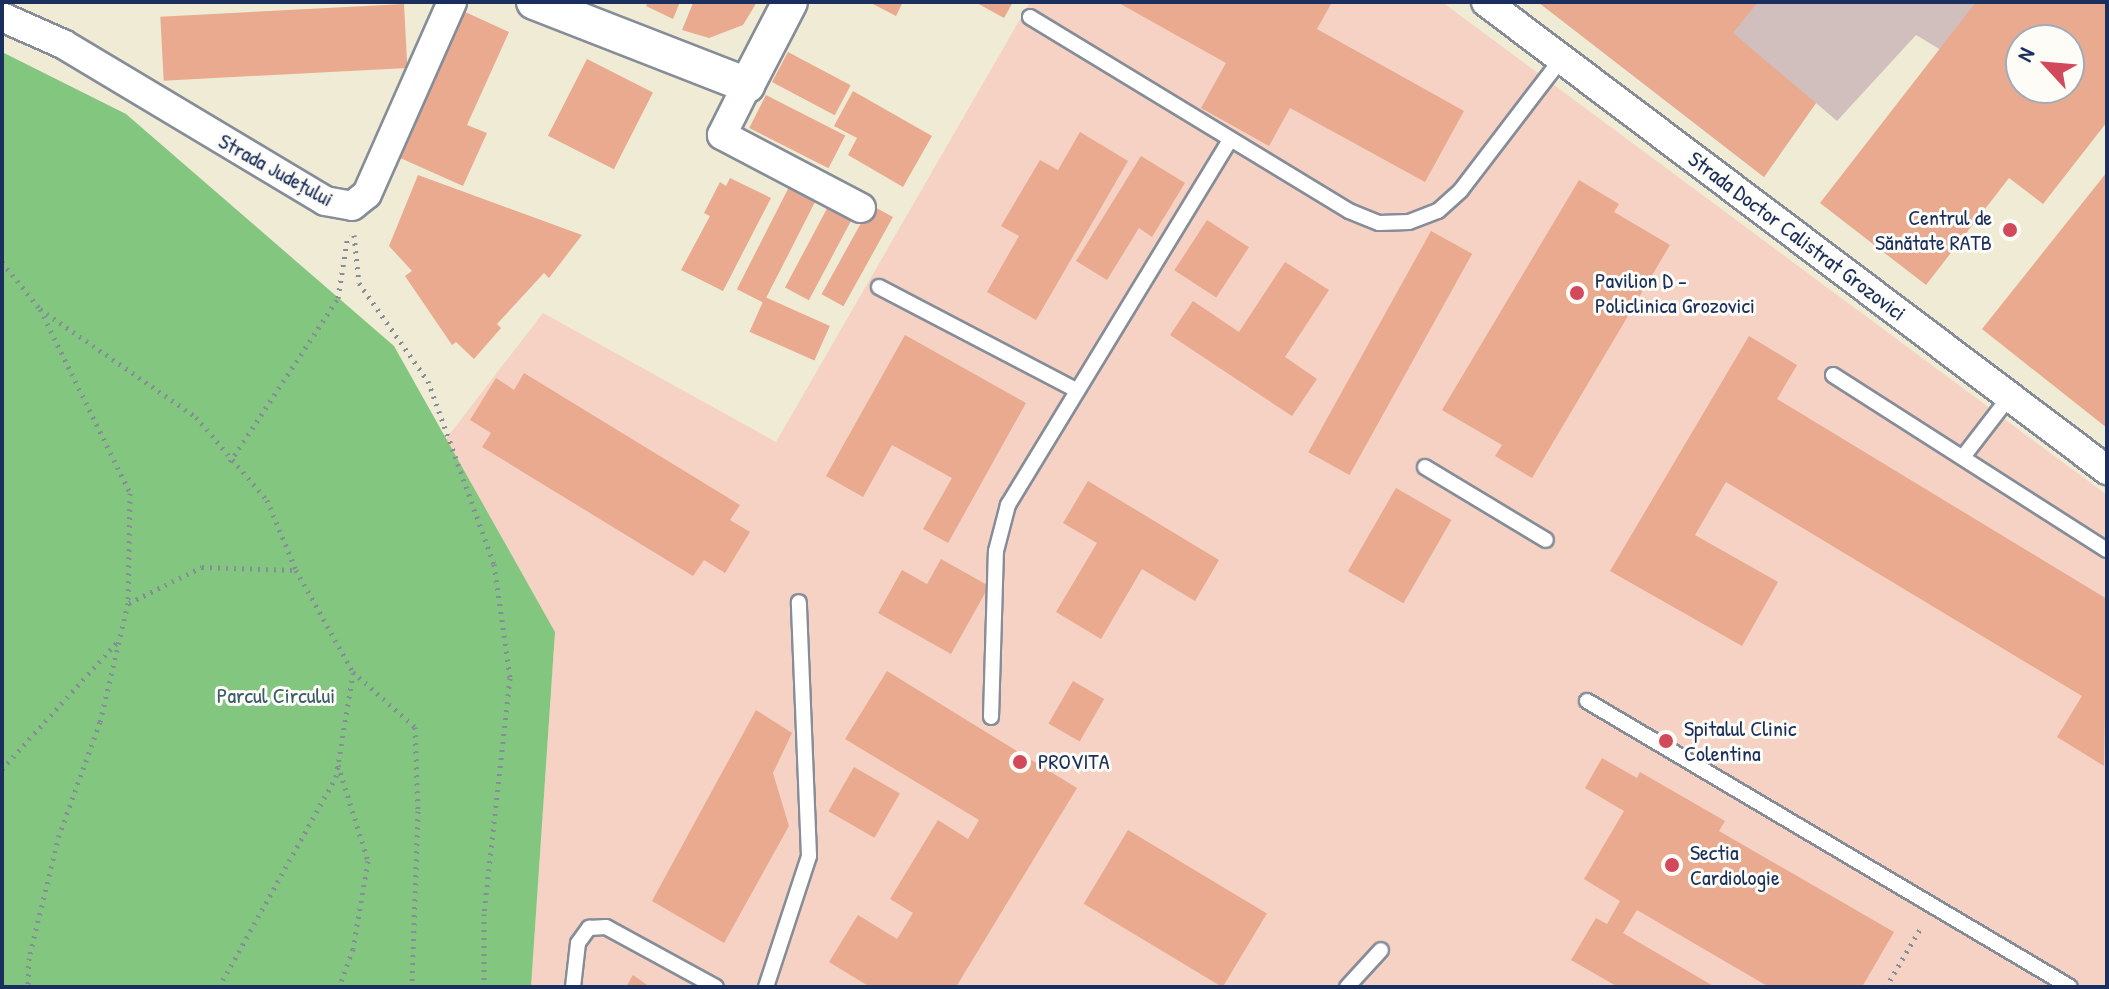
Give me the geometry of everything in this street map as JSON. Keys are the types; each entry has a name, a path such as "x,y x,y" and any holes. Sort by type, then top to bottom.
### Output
{"street":[{"name":"Strada Județului","path":"2,17 63,44 325,201 352,206 367,194 452,2"},
{"path":"534,2 747,85"},
{"path":"790,2 722,135 861,208"},
{"name":"Strada Doctor Calistrat Grozovici","path":"1486,2 2107,470"}],"lane":[{"path":"1030,17 1229,141 1349,211 1379,223 1409,222 1438,211 1461,190 1562,58"},
{"path":"991,717 998,530 1074,389 1229,141"},
{"path":"879,287 1074,389"},
{"path":"1833,375 2107,550"},
{"path":"1963,457 2010,396"},
{"path":"1425,467 1546,540"},
{"path":"766,987 809,856 799,602"},
{"path":"1587,701 2070,987"},
{"path":"573,987 578,943 589,928 606,927 716,987"},
{"path":"1347,987 1381,950"}],"path":[{"path":"230,462 338,298 352,206"},
{"path":"352,206 359,283 428,381 494,564 510,678 484,914 484,987"},
{"path":"2,262 40,309 130,493 128,603 100,722 59,835 29,958 28,987"},
{"path":"40,309 196,417 230,462 267,500 296,570 353,672 415,727 412,987"},
{"path":"128,603 202,567 296,570"},
{"path":"2,769 120,639"},
{"path":"219,987 336,777 353,672"},
{"path":"338,764 368,861 353,949 339,987"},
{"path":"1886,987 1933,906"}],"shaded area":[{"path":"1030,2 1442,2 2107,495 2107,987 531,987 555,632 446,439 543,313 776,442"},
{"path":"1538,2 1979,2 1941,50 1916,35 1837,121 1816,103 1764,177"}],"green space":[{"name":"Parcul Circului","path":"2,52 126,114 394,346 555,632 531,987 2,987"}],"building":[{"path":"648,2 680,2 673,19 646,6"},
{"path":"757,2 743,25 709,38 682,30 693,3"},
{"path":"869,2 903,2 896,16"},
{"path":"975,2 1013,2 1004,18"},
{"path":"1117,2 1332,2 1317,29 1464,111 1425,182 1290,108 1269,146 1201,108 1226,63"},
{"path":"1538,2 1758,2 1733,33 1816,103 1764,177"},
{"name":"Centrul de Sănătate RATB","path":"1976,2 2107,2 2107,122 2043,204 2009,178 1926,285 1820,203"},
{"path":"404,4 407,68 164,81 160,17"},
{"path":"463,11 509,32 467,125 487,133 463,186 398,157"},
{"path":"788,52 851,85 835,115 772,82"},
{"path":"587,59 653,93 614,169 548,136"},
{"path":"853,91 932,136 903,187 848,155 857,138 834,126"},
{"path":"766,95 845,135 829,168 749,128"},
{"path":"1080,132 1128,161 1036,320 987,292 1019,236 1001,226 1040,160 1058,170"},
{"path":"1141,156 1185,183 1152,237 1139,228 1107,280 1076,261"},
{"path":"2107,172 2107,428 1982,329"},
{"path":"418,175 582,235 549,278 544,273 497,324 501,328 474,359 456,342 452,345 405,276 412,271 389,246"},
{"path":"730,178 771,198 723,291 681,270 710,216 704,213 720,182 726,186"},
{"name":"Pavilion D - Policlinica Grozovici","path":"1579,180 1619,204 1614,212 1670,245 1532,478 1495,456 1502,445 1442,410"},
{"path":"790,185 817,199 764,303 737,289"},
{"path":"831,201 855,214 809,300 785,288"},
{"path":"871,205 893,217 843,306 822,294"},
{"path":"1207,220 1249,247 1216,298 1174,270"},
{"path":"1431,231 1472,254 1349,475 1308,452"},
{"path":"1285,262 1329,290 1285,357 1317,379 1292,416 1170,335 1193,301 1239,332"},
{"path":"765,297 830,326 814,361 750,332"},
{"path":"905,335 1026,403 948,543 923,529 952,478 892,445 863,497 826,476"},
{"path":"1749,336 1797,365 1777,399 2107,599 2104,766 2057,737 2082,696 1726,482 1695,535 1778,582 1742,646 1610,571"},
{"path":"524,373 740,505 730,520 750,532 725,573 704,560 693,576 482,447 491,433 470,420 496,378 514,390"},
{"path":"1088,481 1219,560 1195,601 1142,569 1101,639 1056,612 1097,543 1063,523"},
{"path":"1396,488 1451,520 1403,603 1348,571"},
{"path":"941,559 989,586 951,654 878,613 902,570 927,584"},
{"path":"887,671 1077,788 956,987 870,987 829,962 858,915 897,939 913,913 890,899 938,820 968,839 979,820 845,739"},
{"path":"1073,681 1104,699 1080,741 1048,723"},
{"path":"756,710 792,733 773,773 789,826 724,943 652,901"},
{"path":"1602,758 1637,778 1640,772 1725,821 1719,831 1894,932 1862,987 1769,987 1637,910 1623,933 1715,987 1618,987 1571,960 1596,918 1607,924 1620,901 1584,879 1624,811 1585,788"},
{"path":"854,767 900,794 874,838 828,811"},
{"path":"1128,830 1267,913 1222,987 1084,904"},
{"path":"633,975 650,987 626,987"}],"place":[{"name":"Centrul de Sănătate RATB","path":"2010,230"},
{"name":"Pavilion D - Policlinica Grozovici","path":"1577,293"},
{"name":"Spitalul Clinic Colentina","path":"1666,741"},
{"name":"PROVITA","path":"1020,762"},
{"name":"Sectia Cardiologie","path":"1672,865"}]}
